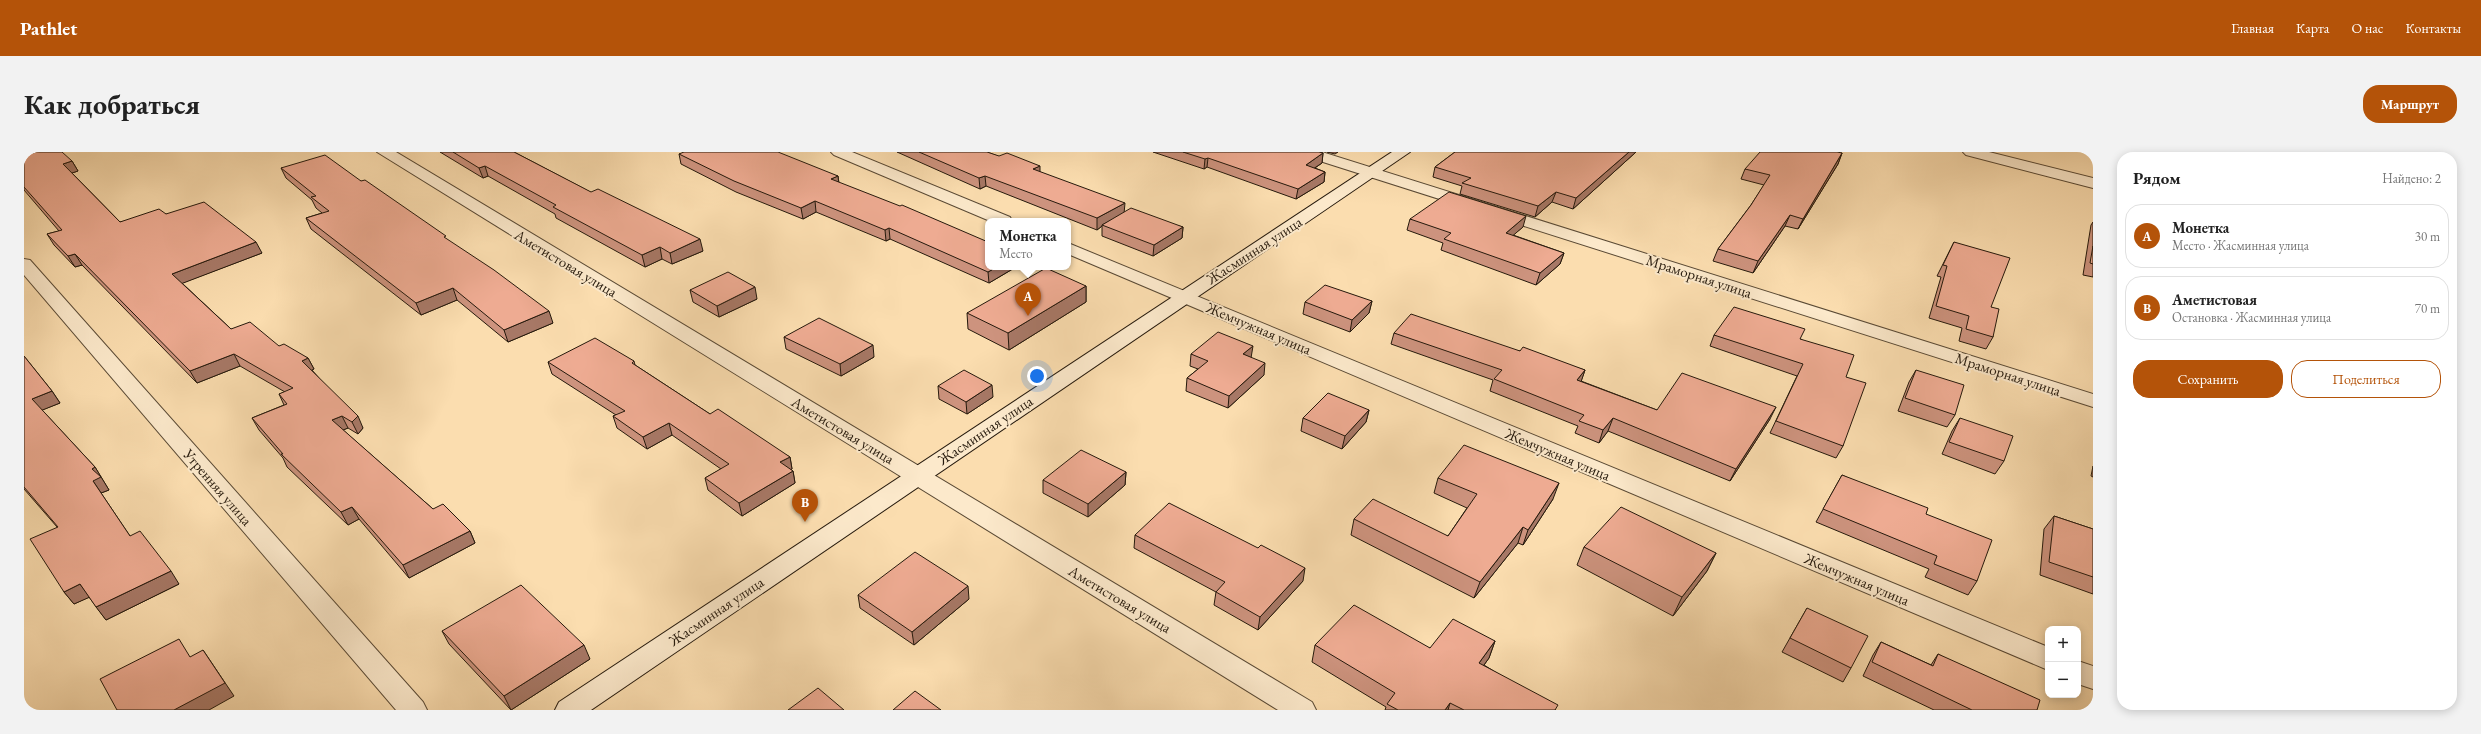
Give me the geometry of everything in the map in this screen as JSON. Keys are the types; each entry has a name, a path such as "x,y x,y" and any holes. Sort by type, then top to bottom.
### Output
{"street":[{"name":"Аметистовая улица","path":"384,152 1302,710"},
{"path":"839,152 997,218"},
{"name":"Мраморная улица","path":"1306,152 2093,401"},
{"name":"Жасминная улица","path":"569,710 1183,296 1402,152"},
{"path":"1971,152 2093,183"},
{"name":"Жемчужная улица","path":"1071,249 2045,659"},
{"name":"Утренняя улица","path":"24,264 413,710"},
{"path":"2081,673 2093,678"}],"building":[{"path":"24,152 62,152 72,161 63,164 120,222 159,209 166,214 204,202 256,242 172,274 231,329 250,322 279,346 284,344 308,358 302,361 358,416 352,422 342,416 332,420 433,509 443,504 470,531 403,565 352,507 341,512 281,454 283,454 252,418 287,404 279,394 293,388 234,354 190,371 75,254 68,256 47,234 62,230 24,187"},
{"path":"453,152 514,152 591,192 598,189 700,239 670,253 660,247 642,255 553,207 556,205 485,166 479,168"},
{"path":"684,152 778,152 838,176 831,179 900,206 902,205 985,241 985,270 992,270 988,272 889,228 885,230 815,201 801,208 734,181 679,154"},
{"path":"919,152 987,152 999,156 1007,153 1040,166 1033,169 1125,203 1097,218 985,176 979,178"},
{"path":"1183,152 1319,152 1323,153 1306,165 1325,172 1298,189 1208,158 1205,159"},
{"path":"1455,152 1629,152 1576,198 1556,192 1538,206 1462,183 1471,178 1435,167"},
{"path":"1760,152 1842,153 1803,219 1790,215 1758,261 1718,249 1751,205 1770,175 1745,169"},
{"path":"325,155 361,181 365,180 446,236 444,237 494,270 549,311 504,330 453,288 416,303 306,218 329,211 311,197 316,196 281,168"},
{"path":"1449,192 1526,216 1506,233 1564,253 1540,273 1444,239 1451,233 1410,219"},
{"path":"1131,208 1183,227 1154,245 1102,225"},
{"path":"1954,242 2010,258 1991,307 1999,309 1993,337 1966,329 1969,316 1936,306 1947,266 1943,265"},
{"path":"2093,246 2093,264 2090,263"},
{"path":"1042,270 1050,270 1086,286 1008,333 967,313"},
{"path":"728,272 755,287 717,306 690,290"},
{"path":"1325,285 1372,301 1352,320 1305,302"},
{"path":"1734,307 1805,329 1800,339 1854,355 1846,377 1866,383 1843,446 1776,421 1803,364 1714,335"},
{"path":"1411,314 1520,351 1523,347 1585,370 1577,380 1657,410 1682,373 1776,407 1736,469 1613,418 1603,430 1579,421 1584,415 1494,379 1502,370 1394,333"},
{"path":"819,318 873,345 840,364 784,337"},
{"path":"1218,332 1253,346 1243,354 1265,363 1229,396 1187,378 1208,361 1191,354"},
{"path":"595,338 634,361 632,363 710,414 718,409 790,457 780,462 793,471 739,503 705,478 729,464 669,423 643,437 613,416 625,411 548,362"},
{"path":"24,356 52,391 32,399 95,467 92,469 101,477 93,481 130,536 140,531 171,571 96,607 80,584 64,592 30,539 58,527 24,487"},
{"path":"964,370 992,385 966,402 938,386"},
{"path":"1916,370 1964,385 1955,415 1905,398"},
{"path":"1328,393 1369,410 1345,436 1303,418"},
{"path":"1960,418 2013,436 2004,461 1949,442"},
{"path":"1464,445 1559,483 1528,530 1523,527 1480,582 1354,519 1373,499 1448,536 1477,494 1438,478"},
{"path":"1081,450 1126,472 1088,504 1043,480"},
{"path":"1842,475 1928,508 1926,514 1992,540 1977,581 1934,564 1937,556 1823,509"},
{"path":"1169,503 1258,548 1261,545 1305,568 1260,617 1216,592 1225,582 1135,535"},
{"path":"1621,507 1716,553 1682,597 1584,547"},
{"path":"2054,516 2093,529 2093,577 2049,562"},
{"path":"915,552 968,586 912,632 858,595"},
{"path":"521,585 584,645 504,696 442,631"},
{"path":"1354,605 1430,648 1453,619 1495,641 1479,663 1558,705 1555,710 1464,710 1450,703 1445,710 1398,710 1387,704 1395,693 1315,645"},
{"path":"1807,608 1868,636 1851,668 1790,638"},
{"path":"179,639 190,657 203,650 225,683 174,710 117,710 100,679"},
{"path":"1881,642 1933,666 1938,654 2040,700 2037,710 1972,710 1872,662"},
{"path":"818,688 844,710 788,710"},
{"path":"915,691 941,710 893,710"}],"place":[{"name":"Монетка","path":"1028,316"},
{"name":"Аметистовая","path":"805,522"}]}
